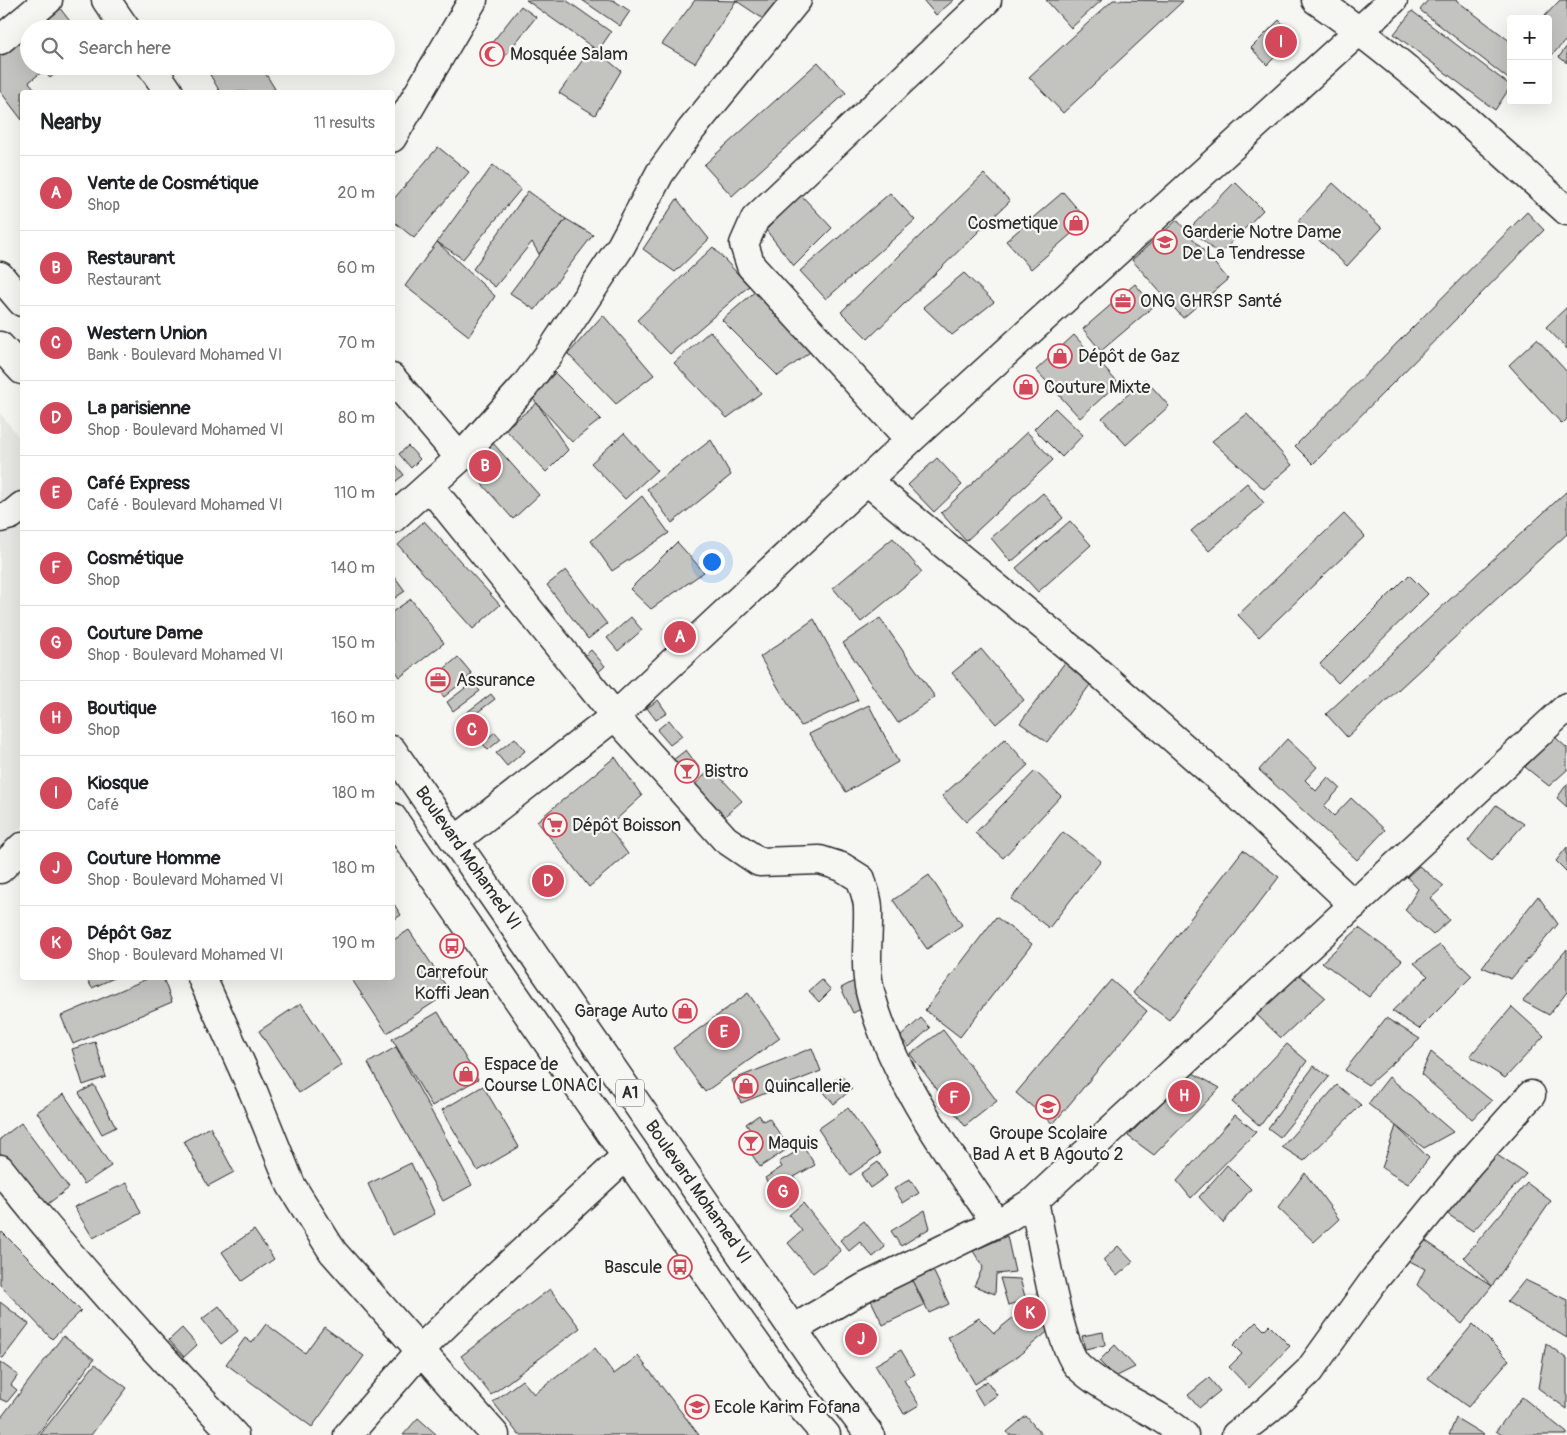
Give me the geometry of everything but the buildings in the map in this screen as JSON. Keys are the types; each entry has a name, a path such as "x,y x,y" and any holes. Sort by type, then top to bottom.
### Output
{"street":[{"path":"24,20 48,0"},
{"path":"106,0 120,20"},
{"path":"395,133 473,0"},
{"path":"395,516 460,458 496,420 549,354 621,246 660,173 691,130 797,0"},
{"path":"910,440 751,266 744,244 755,219 986,0"},
{"path":"1316,0 1359,29 1458,112 1567,211"},
{"path":"456,840 615,716 910,440 1393,0"},
{"path":"0,40 20,23"},
{"path":"157,75 168,90"},
{"path":"0,276 20,300"},
{"path":"0,346 20,368"},
{"path":"395,382 460,458"},
{"path":"867,481 1081,658 1240,796 1354,905"},
{"path":"430,487 615,716 725,839 759,862 820,860 842,867 861,879 868,906 871,997 880,1024 903,1074 938,1138 996,1223"},
{"path":"0,518 11,515 20,508"},
{"path":"793,1328 857,1292 996,1223 1034,1201 1567,707"},
{"name":"Boulevard Mohamed VI","path":"395,754 828,1380 870,1435"},
{"name":"A1","path":"395,821 625,1157 788,1389 826,1435"},
{"path":"0,869 20,849"},
{"path":"203,980 253,1092 291,1185 333,1252 495,1435"},
{"path":"1236,1435 1269,1409 1309,1371 1375,1279 1469,1164 1531,1095"},
{"path":"348,1435 421,1352 478,1293 625,1157"},
{"path":"5,1188 234,1435"},
{"path":"1034,1201 1064,1342 1076,1364 1091,1376 1184,1435"}],"shaded area":[{"path":"0,413 20,438 20,828 0,848"}],"place":[{"name":"Kiosque","path":"1281,42"},
{"name":"Mosquée Salam","path":"492,54"},
{"name":"Cosmetique","path":"1076,223"},
{"name":"Garderie Notre Dame De La Tendresse","path":"1165,242"},
{"name":"ONG GHRSP Santé","path":"1123,301"},
{"name":"Dépôt de Gaz","path":"1060,356"},
{"name":"Couture Mixte","path":"1026,387"},
{"name":"Restaurant","path":"485,466"},
{"name":"Vente de Cosmétique","path":"680,637"},
{"name":"Assurance","path":"438,680"},
{"name":"Western Union","path":"472,730"},
{"name":"Bistro","path":"687,771"},
{"name":"Dépôt Boisson","path":"555,825"},
{"name":"La parisienne","path":"548,881"},
{"name":"Carrefour Koffi Jean","path":"452,946"},
{"name":"Garage Auto","path":"685,1011"},
{"name":"Café Express","path":"724,1032"},
{"name":"Espace de Course LONACI","path":"466,1074"},
{"name":"Quincallerie","path":"746,1086"},
{"name":"Boutique","path":"1184,1096"},
{"name":"Cosmétique","path":"954,1098"},
{"name":"Groupe Scolaire Bad A et B Agouto 2","path":"1048,1107"},
{"name":"Maquis","path":"751,1143"},
{"name":"Couture Dame","path":"783,1192"},
{"name":"Bascule","path":"680,1267"},
{"name":"Dépôt Gaz","path":"1030,1313"},
{"name":"Couture Homme","path":"861,1339"},
{"name":"Ecole Karim Fofana","path":"697,1407"}]}
